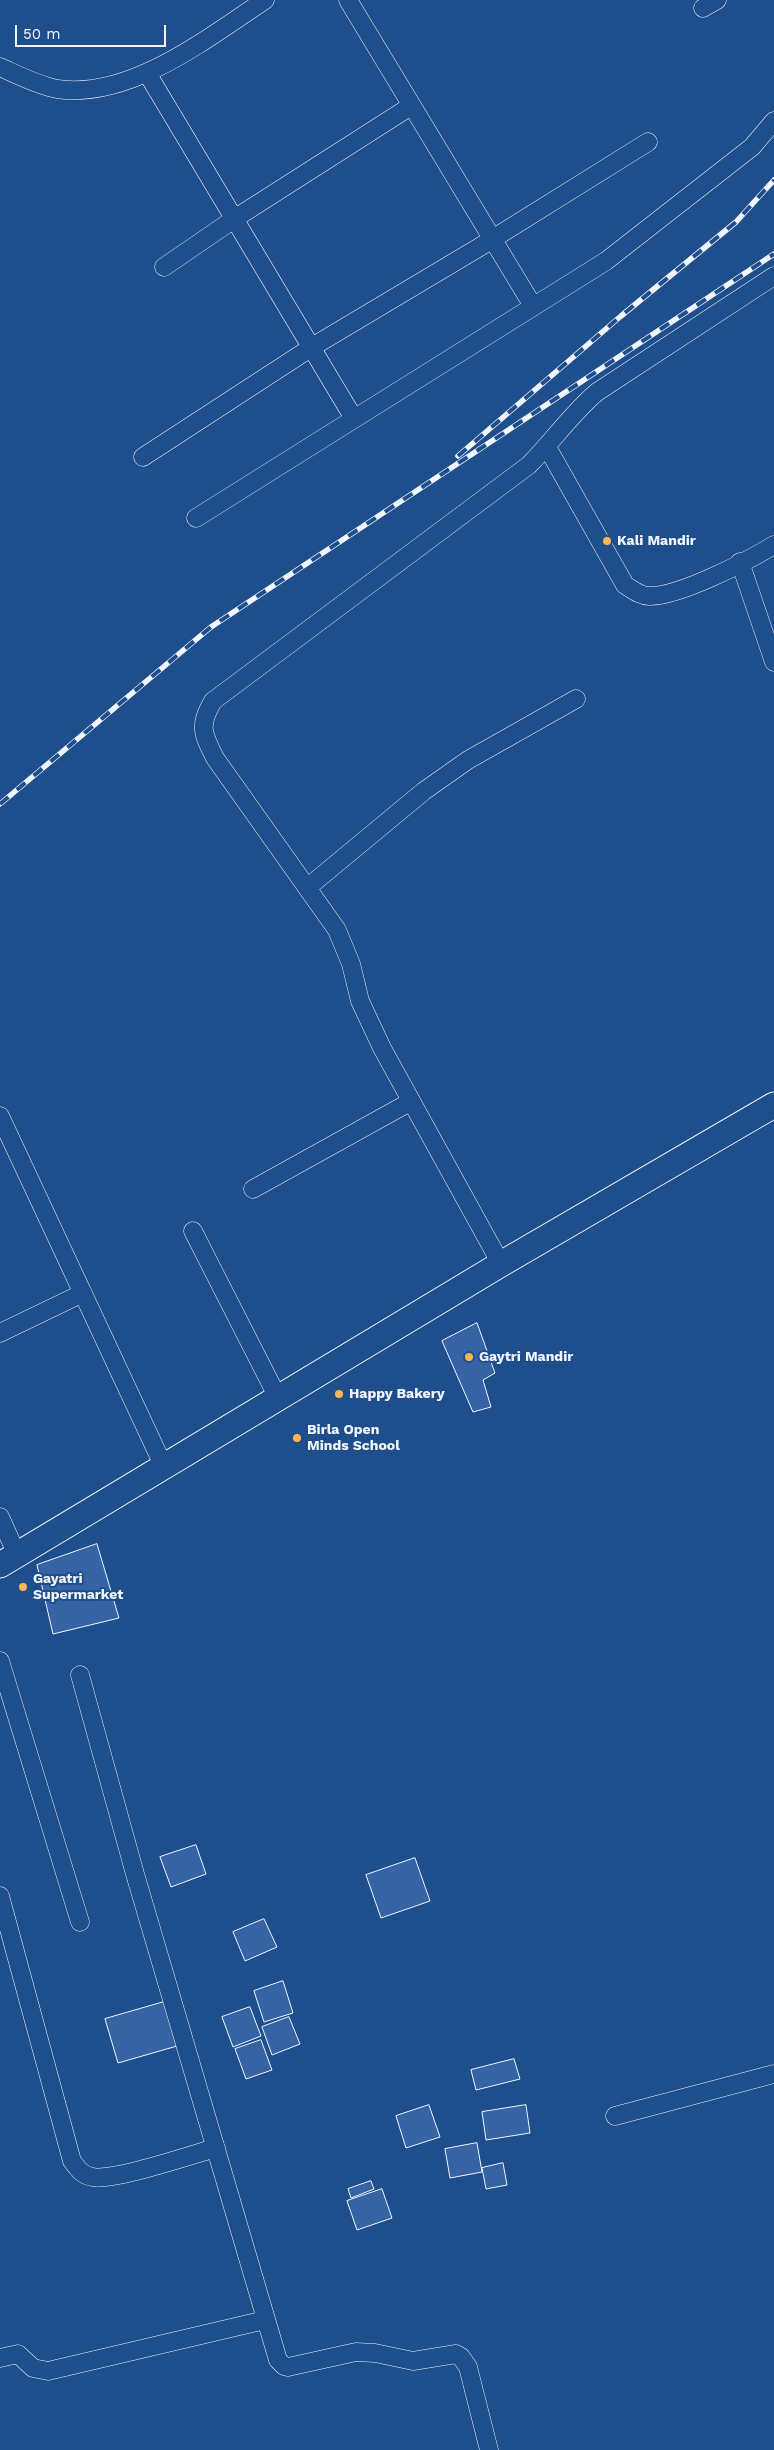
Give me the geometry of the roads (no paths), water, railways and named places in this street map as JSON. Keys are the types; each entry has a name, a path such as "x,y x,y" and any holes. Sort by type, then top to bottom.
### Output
{"main road":[{"path":"9,1560 501,1264 774,1105"}],"street":[{"path":"0,67 56,88 89,91 117,85 147,73 265,0"},
{"path":"348,0 533,306"},
{"path":"147,73 353,417"},
{"path":"164,267 234,219 412,106"},
{"path":"196,518 353,417 606,261 752,147 774,121"},
{"path":"143,457 312,347 648,142"},
{"path":"501,1264 410,1102 360,1001 345,947 337,930 215,758 204,735 204,716 213,701 521,471 547,447 575,412 597,392 774,276"},
{"path":"547,447 625,585 636,592 648,596 669,594 774,545"},
{"path":"740,562 774,662"},
{"path":"307,888 424,791 468,760 576,700"},
{"path":"253,1189 410,1102"},
{"path":"0,1116 164,1467"},
{"path":"193,1231 278,1398"},
{"path":"0,1333 83,1293"},
{"path":"0,1517 9,1560"},
{"path":"0,1660 80,1922"},
{"path":"80,1674 135,1874 275,2352 284,2366 356,2352 374,2353 413,2361 448,2354 461,2357 468,2367 489,2450"},
{"path":"0,1896 6,1938 72,2161 83,2174 94,2178 116,2175 216,2148"},
{"path":"615,2116 774,2074"},
{"path":"0,2358 18,2354 33,2368 48,2371 265,2320"}],"railway":[{"path":"458,456 621,316 736,222 774,180"},
{"path":"0,804 211,627 774,254"}],"place":[{"name":"Kali Mandir","path":"607,541"},
{"name":"Gaytri Mandir","path":"469,1357"},
{"name":"Happy Bakery","path":"339,1394"},
{"name":"Birla Open Minds School","path":"297,1438"},
{"name":"Gayatri Supermarket","path":"23,1587"}]}
